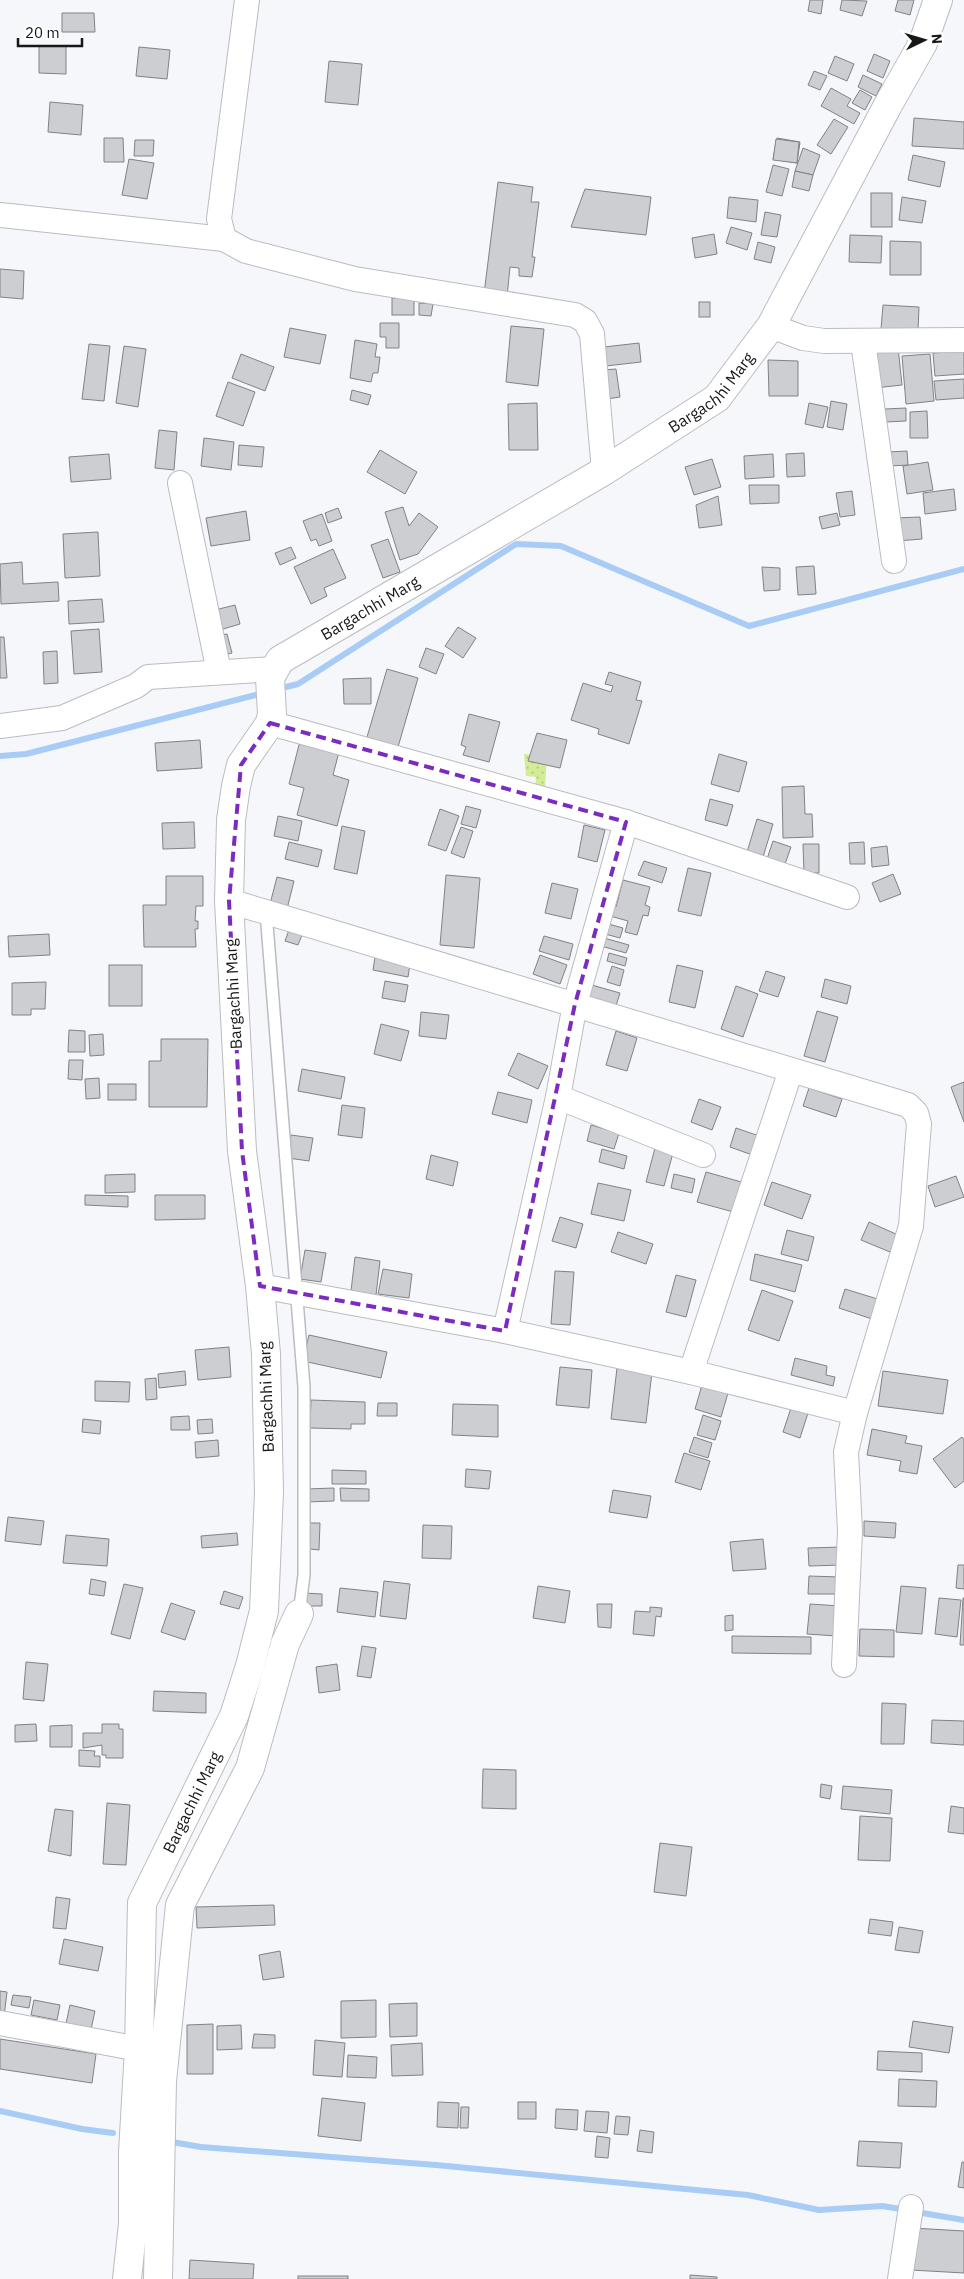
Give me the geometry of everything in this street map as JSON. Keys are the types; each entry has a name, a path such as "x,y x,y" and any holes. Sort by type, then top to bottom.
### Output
{"street":[{"path":"224,239 220,219 247,0"},
{"name":"Bargachhi Marg","path":"272,674 280,660 604,471 717,398 771,326 923,43 938,0"},
{"path":"0,215 224,239 246,251 355,279 574,315 585,321 592,334 604,471"},
{"path":"771,326 803,338 824,341 964,340"},
{"path":"863,342 894,560"},
{"path":"180,483 219,672"},
{"path":"0,726 62,718 136,686 148,678 219,672 272,674 271,718 626,822 847,897"},
{"name":"Bargachhi Marg","path":"127,2279 133,2224 133,2152 139,2049 142,1903 234,1716 250,1666 264,1611 270,1492 266,1354 260,1286 242,1151 229,901 231,820 236,786 241,765 271,718"},
{"path":"505,1331 558,1097 575,1004 626,822"},
{"path":"229,901 908,1105 916,1113 919,1124 911,1226 855,1413 846,1452 850,1531 844,1664"},
{"path":"692,1372 790,1070"},
{"path":"558,1097 703,1155"},
{"path":"260,1286 505,1331 692,1372 855,1413"},
{"path":"158,2279 162,2082 180,1905 250,1768 285,1644 299,1614"},
{"path":"0,2023 139,2049"},
{"path":"900,2279 911,2207"}],"lane":[{"path":"266,912 304,1387 304,1575 299,1614"}],"highlighted area":[{"path":"270,723 626,822 575,1004 505,1331 260,1286 242,1151 229,901 241,765"}],"green space":[{"path":"524,754 547,756 545,789 535,788 536,777 526,776"}],"building":[{"path":"810,0 823,0 821,14 808,11"},
{"path":"842,0 867,1 862,16 840,10"},
{"path":"898,0 914,0 910,15 895,11"},
{"path":"62,13 94,13 95,32 62,32"},
{"path":"39,46 66,46 66,74 39,73"},
{"path":"139,47 170,50 167,79 136,76"},
{"path":"874,54 890,61 883,78 867,71"},
{"path":"835,56 854,64 847,81 828,73"},
{"path":"329,61 362,64 358,105 325,102"},
{"path":"814,71 827,76 820,90 808,85"},
{"path":"863,75 882,84 876,96 858,87"},
{"path":"831,88 851,99 847,106 860,113 854,124 821,106"},
{"path":"860,90 872,97 865,110 852,103"},
{"path":"50,102 83,105 81,135 48,132"},
{"path":"914,118 964,122 964,149 912,146"},
{"path":"834,119 848,127 831,154 817,145"},
{"path":"104,138 123,138 124,162 104,162"},
{"path":"777,138 800,142 797,163 773,159"},
{"path":"776,139 799,142 797,163 773,160"},
{"path":"135,140 154,140 153,156 134,156"},
{"path":"803,148 820,155 813,175 795,171"},
{"path":"913,155 945,162 940,187 908,180"},
{"path":"129,159 154,163 147,199 122,195"},
{"path":"773,165 789,169 782,196 766,192"},
{"path":"795,171 813,175 809,191 792,187"},
{"path":"498,182 533,187 531,202 539,202 532,257 535,257 532,277 519,276 519,268 510,267 507,297 484,294"},
{"path":"585,189 651,197 646,235 571,227"},
{"path":"871,193 892,193 892,227 871,227"},
{"path":"729,197 758,200 756,222 727,218"},
{"path":"902,197 926,201 922,223 899,220"},
{"path":"765,212 781,215 777,237 761,235"},
{"path":"731,227 752,233 747,250 726,243"},
{"path":"714,234 717,254 695,258 692,238"},
{"path":"850,235 882,236 881,263 849,262"},
{"path":"890,241 921,242 921,275 890,275"},
{"path":"758,242 775,247 771,263 754,259"},
{"path":"0,269 24,271 23,299 0,297"},
{"path":"392,298 414,298 414,315 392,315"},
{"path":"699,302 710,302 710,317 699,317"},
{"path":"419,303 433,304 431,316 419,315"},
{"path":"883,305 919,307 918,331 881,329"},
{"path":"380,323 399,323 399,348 386,348 386,337 380,337"},
{"path":"511,326 544,329 538,386 506,382"},
{"path":"290,328 326,335 320,364 284,357"},
{"path":"355,340 377,344 375,357 380,357 378,373 373,373 371,382 350,378"},
{"path":"639,343 641,362 606,366 604,347"},
{"path":"89,344 110,346 104,401 82,399"},
{"path":"124,346 146,349 138,407 116,403"},
{"path":"898,347 902,385 875,388 871,349"},
{"path":"964,351 964,374 935,376 933,353"},
{"path":"241,354 274,367 265,391 232,378"},
{"path":"930,354 934,401 906,404 902,356"},
{"path":"768,360 798,361 798,396 769,396"},
{"path":"616,369 620,397 607,399 603,370"},
{"path":"964,379 964,398 936,400 934,381"},
{"path":"228,382 255,392 243,426 216,416"},
{"path":"352,390 371,395 368,405 350,400"},
{"path":"831,401 847,404 843,430 827,427"},
{"path":"537,403 538,450 509,450 508,404"},
{"path":"809,403 828,407 823,428 805,424"},
{"path":"906,408 906,421 886,422 885,409"},
{"path":"927,411 928,438 910,438 910,412"},
{"path":"159,430 177,432 174,470 155,468"},
{"path":"204,438 234,442 231,470 201,466"},
{"path":"239,445 264,447 262,467 238,465"},
{"path":"380,450 417,472 405,494 367,472"},
{"path":"907,451 908,465 889,466 888,452"},
{"path":"804,453 805,476 787,477 786,454"},
{"path":"109,454 111,479 71,482 69,457"},
{"path":"773,454 774,477 745,479 744,456"},
{"path":"712,459 721,487 694,495 685,467"},
{"path":"928,462 933,490 907,494 903,466"},
{"path":"749,485 779,485 779,503 750,504"},
{"path":"954,489 956,510 925,514 923,493"},
{"path":"852,491 855,515 840,517 836,493"},
{"path":"718,496 722,525 699,528 696,505"},
{"path":"403,507 409,526 419,513 438,527 418,554 400,560 385,512"},
{"path":"338,508 342,518 328,523 325,513"},
{"path":"246,511 250,540 211,546 206,518"},
{"path":"837,513 840,525 822,529 819,517"},
{"path":"322,514 332,541 319,546 316,539 311,541 303,521"},
{"path":"920,517 922,539 897,541 895,518"},
{"path":"98,532 100,576 65,578 63,534"},
{"path":"388,539 400,572 383,578 371,545"},
{"path":"291,547 296,558 280,565 275,553"},
{"path":"333,549 346,578 324,588 327,596 311,604 294,567"},
{"path":"22,562 23,584 58,582 59,601 1,604 0,564"},
{"path":"814,566 816,594 798,595 796,567"},
{"path":"762,567 780,568 780,590 764,591"},
{"path":"102,599 104,622 69,624 68,601"},
{"path":"235,605 240,624 213,632 207,612"},
{"path":"458,627 476,638 463,658 445,646"},
{"path":"99,629 102,672 74,674 71,631"},
{"path":"227,634 232,653 220,656 216,636"},
{"path":"0,637 4,637 7,678 0,678"},
{"path":"426,648 444,654 436,674 419,667"},
{"path":"57,651 58,683 44,684 43,652"},
{"path":"387,669 418,678 398,747 367,737"},
{"path":"609,672 641,682 636,700 642,701 629,744 598,734 599,729 571,720 583,683 611,692 613,686 605,684"},
{"path":"371,678 371,704 344,704 343,679"},
{"path":"469,714 500,722 489,762 463,755 466,747 461,745"},
{"path":"537,733 567,740 560,768 528,761"},
{"path":"200,740 202,768 157,771 155,743"},
{"path":"300,741 339,752 333,775 349,780 337,826 297,815 304,788 289,784"},
{"path":"719,754 747,762 739,792 711,784"},
{"path":"804,786 805,814 812,814 813,837 783,838 782,787"},
{"path":"710,799 733,805 727,826 705,820"},
{"path":"466,806 481,810 476,828 461,824"},
{"path":"440,809 459,816 446,851 428,845"},
{"path":"278,816 302,821 298,841 274,836"},
{"path":"757,819 773,824 763,857 747,852"},
{"path":"194,822 195,848 163,849 162,823"},
{"path":"584,825 605,830 597,862 578,857"},
{"path":"342,826 365,831 357,874 334,869"},
{"path":"461,827 473,831 464,858 451,853"},
{"path":"773,841 791,847 784,867 766,862"},
{"path":"289,842 322,850 318,867 285,859"},
{"path":"864,842 865,864 850,864 849,843"},
{"path":"803,844 819,844 819,873 804,873"},
{"path":"887,846 889,865 872,867 871,848"},
{"path":"644,861 667,868 662,883 638,875"},
{"path":"688,868 711,873 701,916 678,911"},
{"path":"893,874 901,894 880,902 872,883"},
{"path":"446,875 480,878 474,948 440,945"},
{"path":"166,876 203,876 203,906 196,906 195,921 198,921 198,929 195,929 196,947 144,947 143,905 166,905"},
{"path":"277,877 294,881 287,909 270,904"},
{"path":"623,880 650,887 645,905 650,907 648,916 643,915 637,935 625,932 628,921 610,916 613,907 616,907"},
{"path":"552,883 578,889 571,919 545,913"},
{"path":"601,922 623,928 620,938 598,932"},
{"path":"289,930 302,935 298,945 285,941"},
{"path":"49,934 50,955 9,957 8,936"},
{"path":"544,936 573,944 569,960 539,951"},
{"path":"604,938 629,945 626,953 601,946"},
{"path":"609,953 627,958 625,966 607,961"},
{"path":"540,955 567,965 560,984 533,974"},
{"path":"375,957 410,964 408,977 373,970"},
{"path":"109,965 142,965 142,1006 109,1006"},
{"path":"677,965 703,971 695,1008 669,1002"},
{"path":"612,966 624,970 620,986 607,982"},
{"path":"766,971 785,977 778,997 759,991"},
{"path":"825,979 851,986 847,1004 821,997"},
{"path":"385,981 408,985 405,1002 382,998"},
{"path":"46,982 45,1009 31,1009 31,1015 12,1015 12,983"},
{"path":"588,984 620,993 615,1009 584,1000"},
{"path":"736,986 758,994 743,1037 721,1029"},
{"path":"817,1011 838,1017 825,1062 804,1056"},
{"path":"421,1012 449,1015 446,1039 419,1036"},
{"path":"381,1024 409,1031 401,1061 374,1054"},
{"path":"69,1030 85,1031 85,1052 68,1052"},
{"path":"616,1031 637,1038 627,1071 606,1065"},
{"path":"103,1034 104,1055 90,1056 89,1035"},
{"path":"161,1039 208,1039 207,1107 149,1107 149,1061 161,1061"},
{"path":"518,1053 548,1066 538,1089 508,1075"},
{"path":"69,1060 83,1060 82,1080 68,1079"},
{"path":"302,1069 345,1077 341,1099 298,1091"},
{"path":"99,1078 100,1098 86,1099 85,1079"},
{"path":"964,1082 964,1122 951,1087"},
{"path":"108,1084 136,1084 136,1100 108,1100"},
{"path":"809,1088 842,1099 836,1117 803,1106"},
{"path":"498,1092 532,1100 527,1123 492,1114"},
{"path":"699,1099 721,1107 712,1130 691,1122"},
{"path":"342,1105 365,1108 362,1138 338,1135"},
{"path":"591,1125 619,1133 614,1149 587,1141"},
{"path":"736,1128 765,1138 758,1157 730,1147"},
{"path":"291,1135 313,1138 309,1161 288,1158"},
{"path":"655,1148 673,1153 664,1186 646,1182"},
{"path":"602,1149 627,1156 624,1169 599,1162"},
{"path":"431,1155 458,1162 453,1186 426,1179"},
{"path":"706,1172 745,1183 737,1213 697,1202"},
{"path":"135,1174 135,1192 105,1193 105,1175"},
{"path":"674,1174 695,1179 692,1193 671,1188"},
{"path":"956,1176 964,1197 935,1207 928,1186"},
{"path":"772,1182 811,1195 802,1219 764,1205"},
{"path":"598,1183 631,1190 624,1221 591,1214"},
{"path":"85,1195 128,1196 128,1207 85,1205"},
{"path":"155,1195 205,1195 205,1219 155,1220"},
{"path":"560,1217 583,1224 576,1248 552,1241"},
{"path":"869,1222 898,1235 890,1252 861,1240"},
{"path":"787,1230 814,1237 808,1261 781,1254"},
{"path":"618,1232 653,1244 646,1264 611,1252"},
{"path":"305,1250 326,1253 321,1282 300,1279"},
{"path":"755,1254 802,1265 795,1292 750,1280"},
{"path":"355,1257 380,1261 376,1295 351,1291"},
{"path":"383,1269 412,1274 409,1298 378,1294"},
{"path":"555,1271 574,1272 570,1325 551,1324"},
{"path":"676,1275 696,1280 686,1317 666,1312"},
{"path":"845,1289 884,1301 878,1321 839,1308"},
{"path":"762,1290 793,1301 779,1341 748,1330"},
{"path":"309,1335 387,1352 381,1378 303,1361"},
{"path":"229,1347 231,1377 198,1380 195,1350"},
{"path":"795,1358 827,1366 826,1375 835,1377 833,1386 791,1375"},
{"path":"560,1367 592,1370 589,1408 556,1405"},
{"path":"617,1368 652,1372 646,1423 611,1419"},
{"path":"185,1371 186,1385 159,1388 158,1374"},
{"path":"883,1371 948,1380 943,1414 878,1406"},
{"path":"156,1378 157,1399 146,1400 145,1379"},
{"path":"95,1381 130,1382 129,1402 95,1401"},
{"path":"702,1385 728,1393 721,1417 695,1409"},
{"path":"311,1400 365,1402 365,1424 351,1424 351,1429 310,1428"},
{"path":"378,1403 397,1403 397,1416 377,1416"},
{"path":"453,1404 498,1405 498,1437 452,1435"},
{"path":"791,1408 808,1413 800,1438 783,1432"},
{"path":"703,1415 721,1421 715,1440 697,1435"},
{"path":"189,1416 190,1430 171,1430 171,1417"},
{"path":"83,1419 101,1421 100,1434 82,1432"},
{"path":"212,1419 213,1433 198,1434 197,1420"},
{"path":"872,1429 907,1436 905,1443 922,1446 917,1474 899,1471 901,1461 867,1455"},
{"path":"694,1437 712,1443 708,1458 689,1452"},
{"path":"962,1437 964,1440 964,1481 955,1488 933,1459"},
{"path":"218,1440 219,1456 196,1458 195,1442"},
{"path":"684,1453 710,1461 701,1490 675,1482"},
{"path":"466,1469 491,1471 489,1489 465,1487"},
{"path":"332,1470 366,1471 366,1484 332,1484"},
{"path":"334,1488 334,1501 306,1502 306,1489"},
{"path":"340,1488 369,1489 369,1501 341,1501"},
{"path":"613,1490 651,1496 647,1518 609,1512"},
{"path":"8,1517 44,1521 41,1545 5,1541"},
{"path":"864,1521 896,1523 895,1538 864,1536"},
{"path":"310,1523 320,1523 319,1550 310,1549"},
{"path":"423,1525 452,1526 451,1559 422,1558"},
{"path":"237,1533 238,1545 202,1548 201,1536"},
{"path":"66,1535 109,1539 107,1566 63,1563"},
{"path":"763,1539 766,1569 733,1571 730,1542"},
{"path":"841,1547 842,1565 809,1566 808,1548"},
{"path":"958,1565 964,1565 964,1589 956,1588"},
{"path":"809,1576 841,1577 840,1594 808,1594"},
{"path":"91,1579 106,1582 104,1596 89,1594"},
{"path":"384,1581 410,1584 406,1619 380,1616"},
{"path":"124,1584 143,1588 130,1639 111,1634"},
{"path":"538,1586 570,1591 565,1623 533,1618"},
{"path":"901,1586 926,1588 922,1634 896,1632"},
{"path":"340,1588 378,1592 375,1617 337,1612"},
{"path":"224,1591 243,1597 239,1609 220,1604"},
{"path":"304,1593 322,1594 322,1606 303,1606"},
{"path":"939,1598 961,1600 957,1637 935,1634"},
{"path":"963,1598 964,1645 960,1645"},
{"path":"171,1603 195,1611 185,1640 161,1632"},
{"path":"597,1604 612,1604 611,1628 598,1627"},
{"path":"810,1604 840,1606 837,1636 807,1634"},
{"path":"650,1607 662,1608 661,1617 656,1616 654,1636 633,1634 635,1611 650,1612"},
{"path":"733,1615 733,1630 725,1631 725,1616"},
{"path":"860,1629 894,1630 894,1657 859,1656"},
{"path":"732,1636 811,1637 811,1654 732,1653"},
{"path":"362,1646 376,1648 371,1678 357,1676"},
{"path":"26,1662 48,1664 44,1701 23,1699"},
{"path":"337,1664 340,1690 319,1693 316,1667"},
{"path":"154,1691 206,1693 206,1713 153,1711"},
{"path":"882,1703 906,1704 904,1744 881,1744"},
{"path":"932,1720 964,1721 964,1745 931,1743"},
{"path":"36,1724 37,1741 15,1742 15,1725"},
{"path":"102,1724 119,1724 119,1729 123,1729 123,1758 106,1758 106,1755 102,1755 102,1745 83,1748 83,1733 102,1733"},
{"path":"72,1725 72,1747 50,1747 50,1726"},
{"path":"79,1750 95,1751 94,1756 100,1756 100,1767 79,1766"},
{"path":"483,1769 516,1770 516,1809 482,1808"},
{"path":"821,1784 832,1786 830,1799 820,1797"},
{"path":"843,1786 892,1790 890,1814 841,1809"},
{"path":"107,1803 130,1805 126,1865 103,1864"},
{"path":"951,1806 964,1808 964,1834 948,1832"},
{"path":"55,1809 73,1811 71,1856 48,1851"},
{"path":"860,1816 892,1818 890,1861 858,1860"},
{"path":"660,1843 692,1847 686,1896 654,1892"},
{"path":"56,1897 70,1899 66,1929 53,1928"},
{"path":"274,1905 275,1925 197,1928 196,1907"},
{"path":"870,1919 893,1922 891,1936 868,1933"},
{"path":"899,1927 923,1931 919,1953 895,1950"},
{"path":"64,1939 103,1947 98,1971 59,1964"},
{"path":"280,1951 284,1977 263,1980 259,1955"},
{"path":"0,1991 7,1992 4,2017 0,2017"},
{"path":"13,1995 31,1997 29,2008 11,2005"},
{"path":"34,2000 60,2005 57,2020 31,2015"},
{"path":"376,2000 376,2037 341,2038 341,2001"},
{"path":"417,2003 417,2036 390,2037 389,2004"},
{"path":"70,2005 95,2011 90,2034 65,2028"},
{"path":"913,2021 953,2027 949,2053 909,2047"},
{"path":"213,2024 213,2074 187,2074 187,2025"},
{"path":"241,2025 242,2049 217,2050 217,2026"},
{"path":"254,2034 275,2035 275,2048 252,2048"},
{"path":"0,2039 96,2054 92,2083 0,2069"},
{"path":"315,2040 345,2043 342,2077 313,2075"},
{"path":"422,2043 423,2075 392,2076 391,2045"},
{"path":"878,2051 922,2053 922,2072 877,2070"},
{"path":"348,2055 377,2057 376,2078 347,2077"},
{"path":"899,2079 937,2081 936,2107 898,2106"},
{"path":"322,2098 365,2103 361,2141 318,2136"},
{"path":"438,2102 459,2103 458,2128 437,2127"},
{"path":"518,2102 536,2102 536,2119 518,2119"},
{"path":"461,2107 469,2107 468,2128 460,2128"},
{"path":"556,2109 578,2110 577,2130 555,2128"},
{"path":"586,2111 609,2112 607,2133 584,2131"},
{"path":"616,2116 630,2117 628,2135 614,2134"},
{"path":"640,2130 654,2132 652,2153 637,2151"},
{"path":"597,2136 610,2138 608,2158 595,2157"},
{"path":"859,2141 902,2143 900,2168 857,2166"},
{"path":"962,2162 964,2162 964,2188 958,2187"},
{"path":"913,2228 964,2231 964,2273 911,2270"},
{"path":"190,2260 254,2264 253,2279 189,2279"},
{"path":"690,2275 717,2277 717,2279 690,2279"},
{"path":"298,2276 348,2276 348,2279 298,2279"}],"waterway":[{"path":"278,689 298,684 516,544 561,546 749,626 964,569"},
{"path":"0,756 26,754 263,693"},
{"path":"0,2111 82,2129 113,2133"},
{"path":"166,2141 201,2147 436,2165 748,2195 819,2210 882,2206 907,2210"},
{"path":"916,2212 964,2220"}]}
